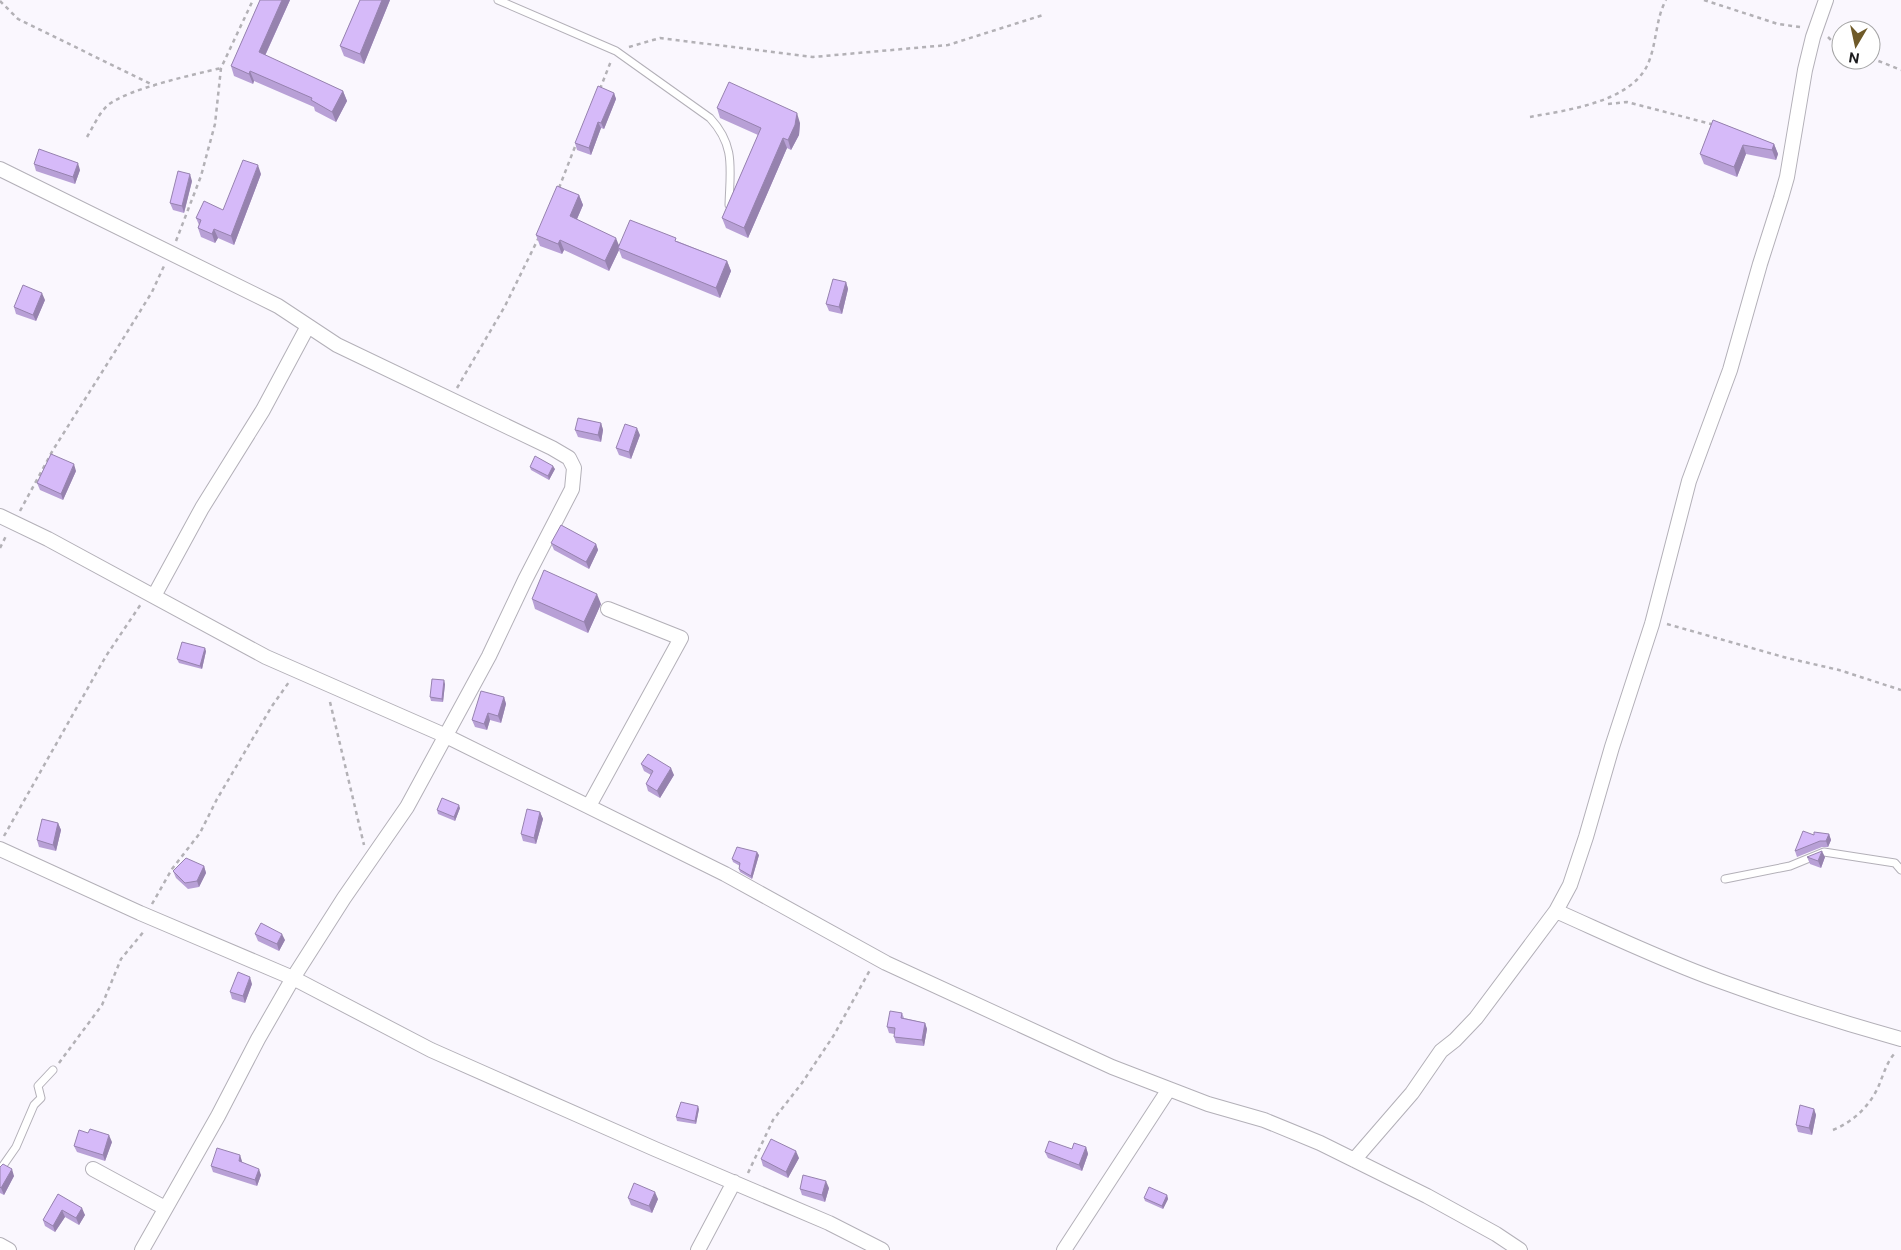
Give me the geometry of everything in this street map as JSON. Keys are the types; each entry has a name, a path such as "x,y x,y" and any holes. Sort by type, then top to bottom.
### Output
{"street":[{"path":"1354,1160 1412,1093 1441,1051 1455,1040 1476,1018 1556,911 1570,885 1652,624 1689,481 1730,370 1787,177 1805,70 1815,29 1826,0"},
{"path":"0,169 278,306 337,345 552,448 569,458 574,468 572,489 513,602 489,656 444,735 407,807 293,978 142,1250"},
{"path":"154,596 202,508 262,410 308,326"},
{"path":"0,516 48,538 266,657 444,735 725,874 876,958 1112,1066 1208,1104 1264,1120 1320,1143 1427,1196 1496,1234 1520,1250"},
{"path":"589,806 681,638 608,610"},
{"path":"0,848 155,919 293,978 431,1050 829,1223 882,1250"},
{"path":"1556,911 1645,951 1720,981 1839,1022 1901,1039"},
{"path":"1064,1250 1169,1089"},
{"path":"93,1169 165,1208"},
{"path":"698,1250 738,1184"},
{"path":"0,1245 9,1250"}],"lane":[{"path":"498,0 616,51 710,118 721,130 731,161 729,204"},
{"path":"1725,879 1790,866 1824,852 1894,863 1901,870"},
{"path":"0,1170 16,1147 34,1105 41,1098 38,1086 53,1070"}],"path":[{"path":"14,522 53,450 85,402 152,292 171,252 201,176 216,124 222,68 253,0"},
{"path":"1530,117 1562,111 1612,97 1630,86 1646,68 1662,7 1666,0"},
{"path":"1704,0 1778,24 1820,30 1831,40"},
{"path":"0,1 18,19 155,86"},
{"path":"597,96 616,51 660,38 813,58 948,45 1043,15"},
{"path":"1881,62 1901,70"},
{"path":"87,137 107,106 118,99 155,86 222,68"},
{"path":"1608,104 1627,102 1718,126"},
{"path":"557,194 577,142"},
{"path":"451,398 505,306 539,237"},
{"path":"0,843 106,656 143,601 154,596"},
{"path":"1652,624 1660,622 1714,636 1787,658 1839,670 1901,690"},
{"path":"53,1070 102,1005 121,959 155,919 151,906 158,892 172,869 200,834 217,799 272,706 298,670"},
{"path":"326,683 369,863"},
{"path":"738,1184 773,1120 802,1083 834,1035 876,958"},
{"path":"1833,1130 1846,1125 1872,1098 1889,1062 1894,1054 1901,1049"}],"building":[{"path":"260,0 282,0 259,52 343,91 332,112 311,100 312,98 250,71 249,74 231,66"},
{"path":"360,0 382,0 360,54 340,46"},
{"path":"729,82 797,113 795,125 788,140 783,138 744,228 722,218 761,128 717,108"},
{"path":"598,86 614,93 601,123 598,122 589,148 575,143"},
{"path":"1713,120 1774,144 1772,150 1743,145 1734,167 1700,154"},
{"path":"39,149 78,163 73,177 34,164"},
{"path":"243,160 258,165 231,236 214,229 212,234 198,228 201,220 196,218 204,201 223,210"},
{"path":"178,171 190,174 182,206 170,203"},
{"path":"557,186 579,195 570,216 616,238 605,261 560,240 558,244 536,235"},
{"path":"630,220 676,238 675,241 727,261 716,288 618,248"},
{"path":"833,279 846,282 839,307 826,304"},
{"path":"23,285 42,293 33,315 14,307"},
{"path":"578,418 601,423 598,435 575,430"},
{"path":"625,424 637,428 629,452 616,448"},
{"path":"51,454 74,464 61,494 37,483"},
{"path":"535,456 553,466 548,476 530,467"},
{"path":"561,525 596,544 586,562 551,543"},
{"path":"544,570 597,594 584,622 532,599"},
{"path":"182,642 205,648 200,666 177,659"},
{"path":"432,679 444,680 442,699 430,697"},
{"path":"481,691 504,697 498,716 488,713 484,724 472,720"},
{"path":"648,754 671,768 657,791 646,784 653,771 641,764"},
{"path":"442,798 459,805 454,817 437,810"},
{"path":"527,809 540,812 534,838 521,834"},
{"path":"42,819 58,823 53,845 37,840"},
{"path":"1803,831 1814,835 1814,832 1829,834 1826,841 1820,841 1795,851"},
{"path":"737,847 757,852 751,876 739,869 740,863 732,859"},
{"path":"1822,851 1818,861 1807,857"},
{"path":"186,858 204,866 197,881 185,883 173,871"},
{"path":"261,923 282,934 277,944 255,934"},
{"path":"238,972 250,977 243,996 230,992"},
{"path":"890,1011 902,1013 901,1018 925,1023 922,1040 894,1037 895,1028 887,1027"},
{"path":"681,1102 698,1106 695,1121 676,1117"},
{"path":"1800,1105 1814,1109 1809,1128 1796,1125"},
{"path":"90,1129 109,1135 103,1155 74,1146 79,1130 88,1133"},
{"path":"771,1139 796,1151 786,1172 761,1159"},
{"path":"1049,1141 1072,1149 1074,1143 1086,1147 1079,1165 1045,1152"},
{"path":"217,1148 240,1155 239,1161 259,1169 255,1180 211,1166"},
{"path":"3,1164 12,1169 1,1188 0,1167"},
{"path":"803,1175 826,1181 822,1195 800,1189"},
{"path":"634,1183 655,1192 649,1206 628,1198"},
{"path":"1149,1187 1167,1195 1162,1206 1144,1198"},
{"path":"58,1194 82,1208 76,1218 62,1210 53,1226 43,1220"}]}
